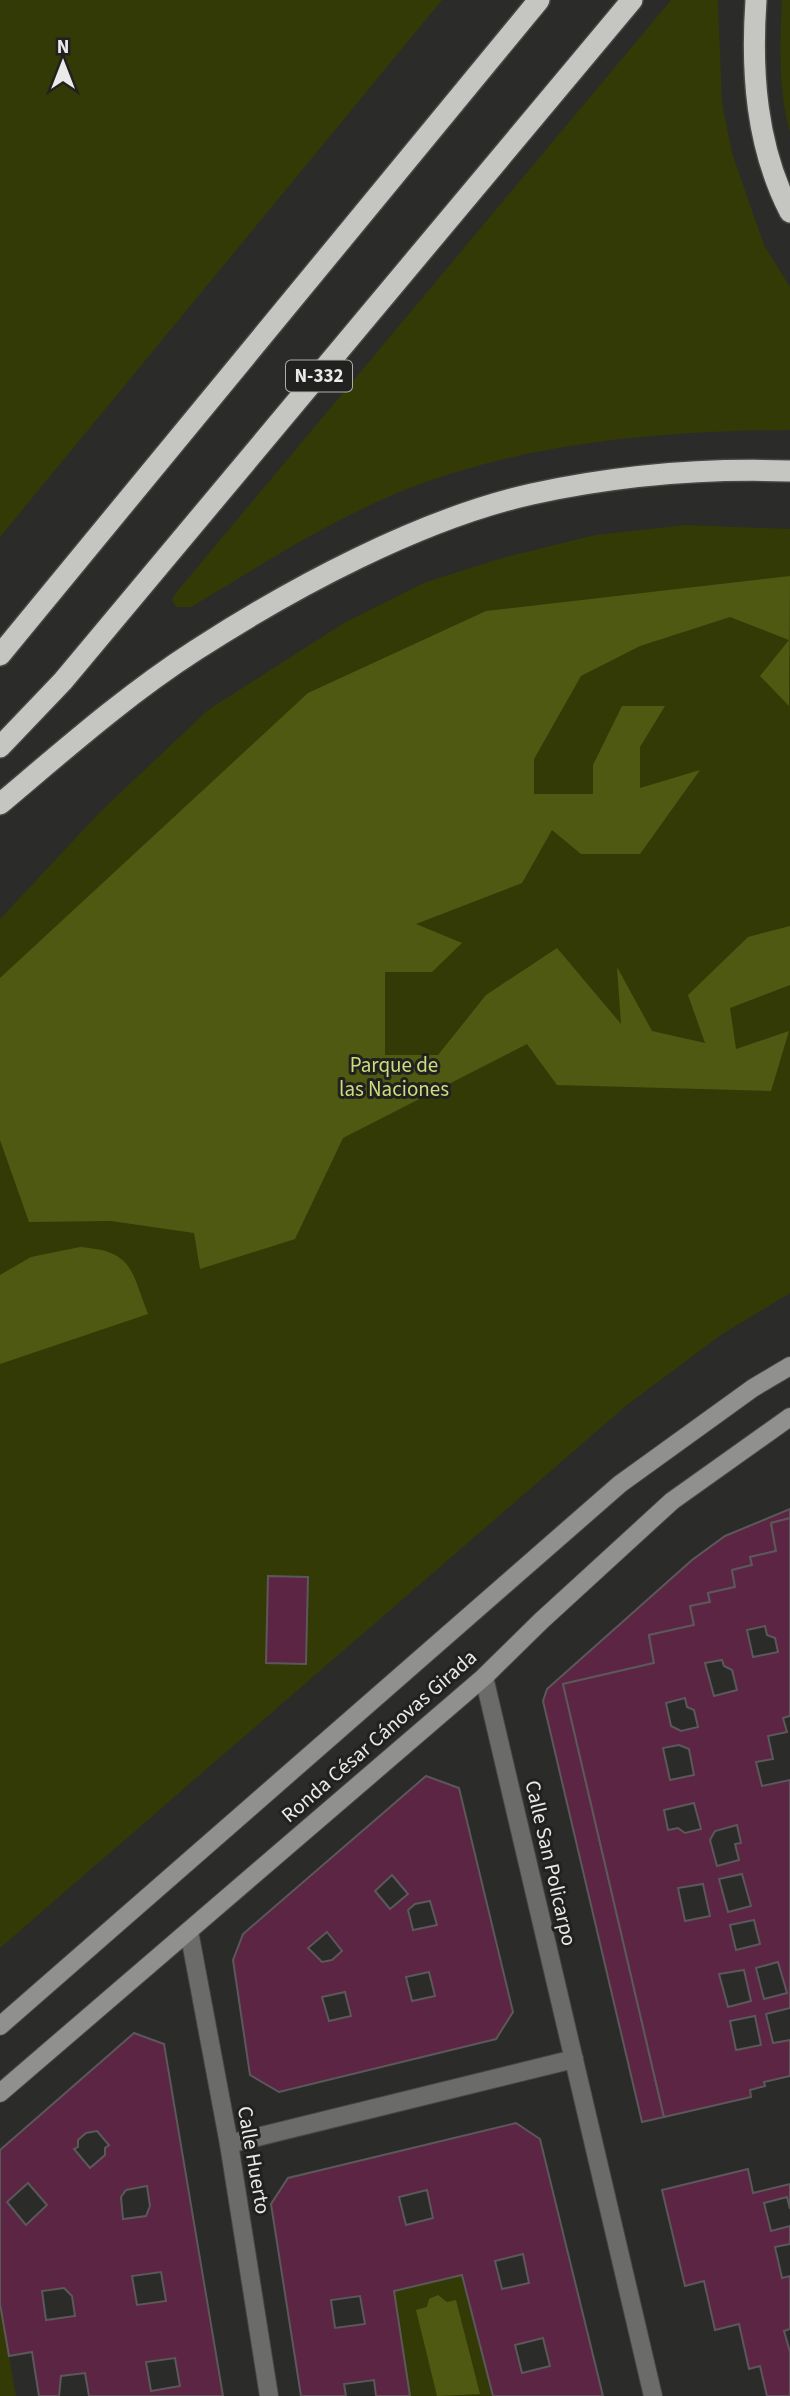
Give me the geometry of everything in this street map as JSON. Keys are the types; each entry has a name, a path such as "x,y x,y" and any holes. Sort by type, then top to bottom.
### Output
{"highway":[{"path":"0,655 539,0"},
{"name":"N-332","path":"0,747 63,681 632,0"},
{"path":"756,0 752,57 761,130 790,212"},
{"path":"0,804 100,720 195,650 320,578 424,530 530,495 629,478 708,472 790,471"}],"street":[{"name":"Ronda César Cánovas Girada","path":"0,2025 620,1484 753,1388 790,1366"},
{"name":"Ronda César Cánovas Girada","path":"0,2093 484,1676 541,1620 671,1502 790,1417"},
{"name":"Calle San Policarpo","path":"484,1676 653,2396"},
{"name":"Calle Huerto","path":"189,1931 229,2144 269,2396"},
{"path":"229,2144 574,2059"}],"green space":[{"path":"442,0 0,537 0,2"},
{"path":"671,0 718,0 722,103 732,153 764,245 790,287 790,430 639,437 589,443 490,463 395,494 292,547 191,607 176,607 172,600 175,594"},
{"path":"782,0 790,0 790,133 782,84"},
{"name":"Parque de las Naciones","path":"685,525 790,529 790,1293 721,1335 627,1405 0,1948 0,919 101,811 208,710 347,621 426,582 502,558 595,535"},
{"path":"462,2275 493,2396 410,2396 394,2291"},
{"path":"0,2304 16,2396 0,2396"}],"shaded area":[{"path":"790,576 789,706 760,676 789,640 730,617 640,646 581,676 534,759 534,794 593,794 593,765 622,706 665,706 640,747 640,788 700,770 640,854 581,854 552,830 522,883 416,924 462,943 432,972 385,972 385,1055 438,1055 486,995 557,948 621,1024 617,967 652,1031 705,1043 688,995 748,937 790,926 790,985 730,1008 736,1049 789,1031 771,1091 557,1085 527,1044 343,1138 295,1239 200,1269 194,1233 111,1221 29,1222 0,1140 0,978 308,693 486,611"},
{"path":"80,1247 97,1249 120,1258 133,1275 148,1314 0,1364 0,1275 31,1257"},
{"path":"438,2295 447,2302 456,2300 480,2394 437,2396 416,2310 427,2307 429,2299"}],"building":[{"path":"790,1509 790,1518 771,1523 776,1551 750,1557 752,1565 732,1570 735,1587 708,1593 710,1602 690,1606 694,1625 649,1635 654,1663 563,1684 664,2117 642,2122 543,1701 547,1689 692,1560 725,1536"},
{"path":"790,1518 790,1716 783,1718 787,1732 768,1736 773,1759 756,1762 762,1786 790,1780 790,2008 766,2014 773,2043 790,2040 790,2076 764,2082 765,2086 750,2090 751,2097 664,2117 563,1684 654,1663 649,1635 694,1625 690,1606 710,1602 708,1593 735,1587 732,1570 752,1565 750,1557 776,1551 771,1523","holes":["765,1626 767,1635 775,1638 778,1652 753,1657 747,1630","722,1660 724,1666 732,1670 737,1690 714,1696 705,1663","685,1698 687,1707 694,1710 698,1727 681,1731 671,1726 666,1703","679,1745 689,1749 694,1775 670,1780 663,1748","694,1803 701,1829 685,1833 678,1828 668,1830 664,1810","737,1825 741,1843 735,1844 739,1860 717,1866 710,1840 715,1831","742,1874 751,1906 728,1912 719,1879","703,1884 710,1916 685,1921 678,1888","754,1920 760,1944 736,1950 730,1925","778,1962 787,1993 764,1999 756,1968","744,1970 751,2001 728,2007 719,1974","755,2016 761,2045 736,2050 730,2021"]},
{"path":"268,1576 308,1577 306,1664 266,1663"},
{"path":"426,1776 459,1788 513,2012 496,2039 279,2092 250,2075 233,1960 243,1934","holes":["392,1875 408,1894 390,1909 375,1891","430,1901 437,1925 413,1930 408,1910 415,1904","327,1932 342,1951 332,1960 322,1962 308,1948","429,1972 435,1996 412,2001 406,1977","345,1992 351,2016 329,2021 322,1997"]},
{"path":"134,2033 164,2044 223,2396 89,2396 85,2373 61,2376 59,2396 39,2396 32,2352 9,2356 0,2304 0,2150","holes":["97,2131 109,2145 105,2148 105,2155 90,2168 74,2149 78,2147 78,2140 86,2133","28,2183 47,2205 26,2225 7,2202","147,2186 150,2206 146,2216 123,2219 121,2197 126,2190","161,2272 166,2301 137,2305 132,2276","64,2288 72,2296 75,2316 46,2320 42,2291","175,2358 180,2386 151,2391 146,2362"]},
{"path":"516,2123 540,2139 603,2396 493,2396 462,2275 394,2291 410,2396 376,2396 374,2380 344,2384 346,2396 301,2396 271,2204 288,2178","holes":["427,2190 433,2218 406,2225 399,2197","523,2254 529,2283 502,2289 495,2261","360,2296 365,2324 335,2328 331,2300","543,2338 550,2366 522,2373 515,2345"]},
{"path":"748,2169 753,2193 790,2184 790,2209 787,2197 764,2203 771,2231 790,2226 790,2244 775,2247 782,2278 790,2276 790,2329 784,2331 790,2352 790,2396 767,2396 760,2366 749,2369 739,2324 715,2330 704,2281 685,2286 662,2190"}]}
